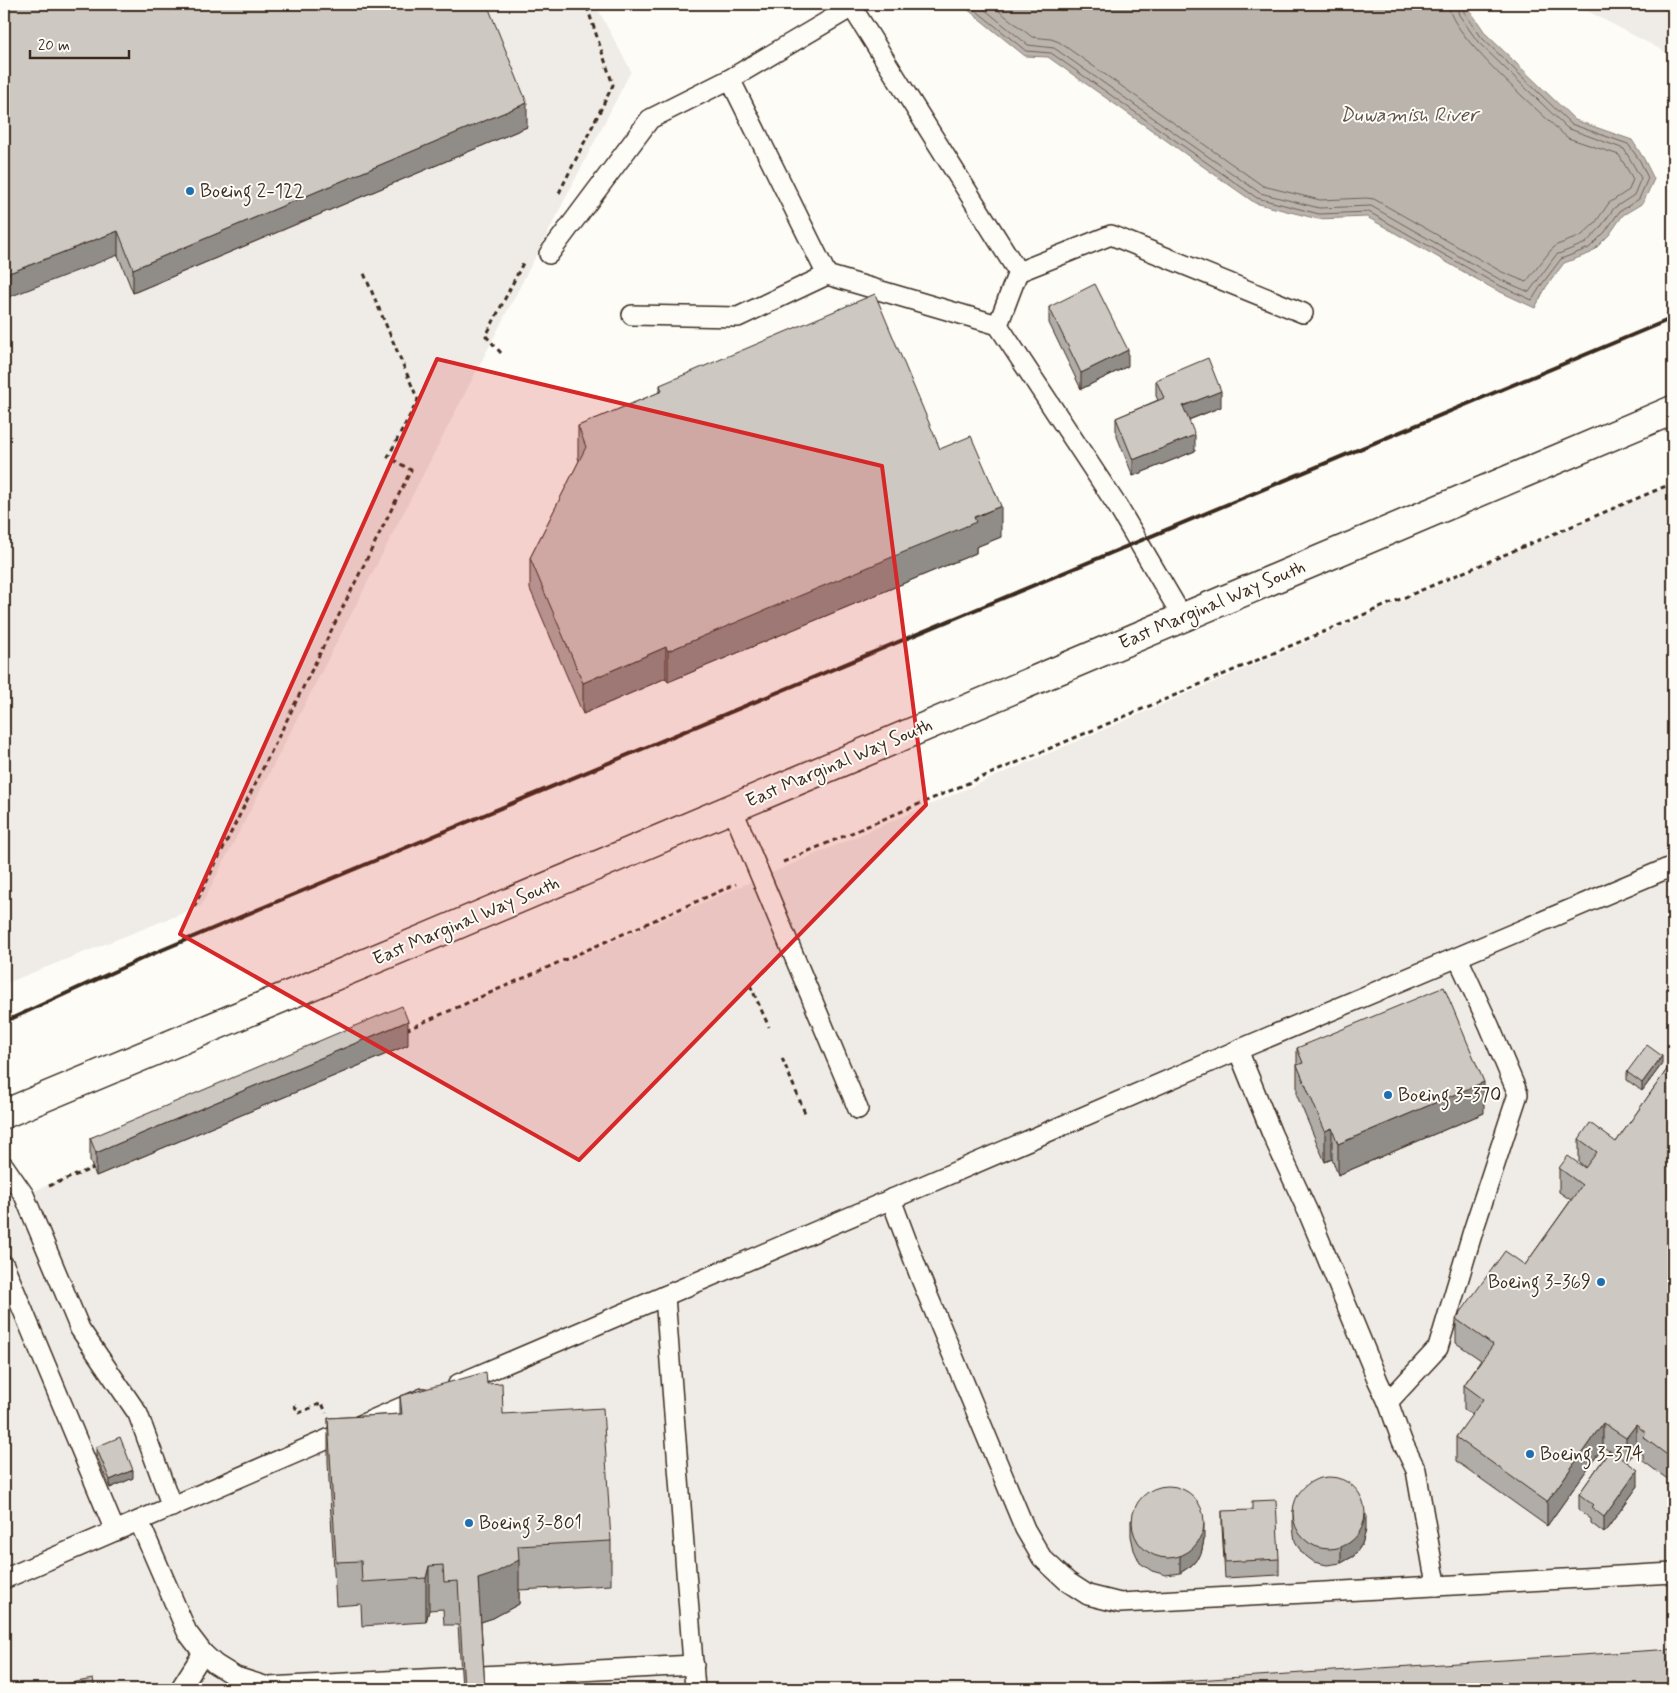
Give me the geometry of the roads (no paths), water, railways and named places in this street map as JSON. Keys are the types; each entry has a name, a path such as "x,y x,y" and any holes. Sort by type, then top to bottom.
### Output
{"main road":[{"name":"East Marginal Way South","path":"4,1114 283,998 1673,410"}],"lane":[{"path":"550,254 650,119 730,79 851,6 1018,272"},
{"path":"730,79 827,275"},
{"path":"998,325 1018,272 1111,235 1303,313"},
{"path":"632,315 738,317 827,275 998,325 1118,507 1183,618"},
{"path":"732,808 858,1109"},
{"path":"4,1579 1238,1050 1671,872"},
{"path":"1388,1402 1438,1348 1473,1231 1518,1094 1458,958"},
{"path":"1238,1050 1388,1402 1402,1441 1416,1470 1437,1586"},
{"path":"4,1166 24,1195 80,1329 138,1414 172,1507"},
{"path":"891,1199 925,1288 1025,1529 1042,1558 1068,1582 1088,1595 1120,1603 1673,1574"},
{"path":"4,1265 115,1531"},
{"path":"665,1296 695,1689"},
{"path":"139,1521 187,1632 203,1653 215,1664 236,1677 268,1686 461,1677"},
{"path":"182,1689 182,1686 203,1653"},
{"path":"482,1676 694,1665"}],"water":[{"name":"Duwamish River","path":"961,4 1467,4 1486,34 1575,120 1632,140 1654,179 1643,203 1623,215 1609,235 1591,253 1564,263 1546,287 1535,308 1494,289 1367,217 1318,219 1255,203 1048,57 1025,56"}],"railway":[{"path":"1660,4 1673,12"},
{"path":"4,1022 150,955 1673,318"}],"place":[{"name":"Boeing 2-122","path":"190,191"},
{"name":"Boeing 3-370","path":"1388,1095"},
{"name":"Boeing 3-369","path":"1601,1282"},
{"name":"Boeing 3-374","path":"1530,1454"},
{"name":"Boeing 3-801","path":"469,1523"}]}
